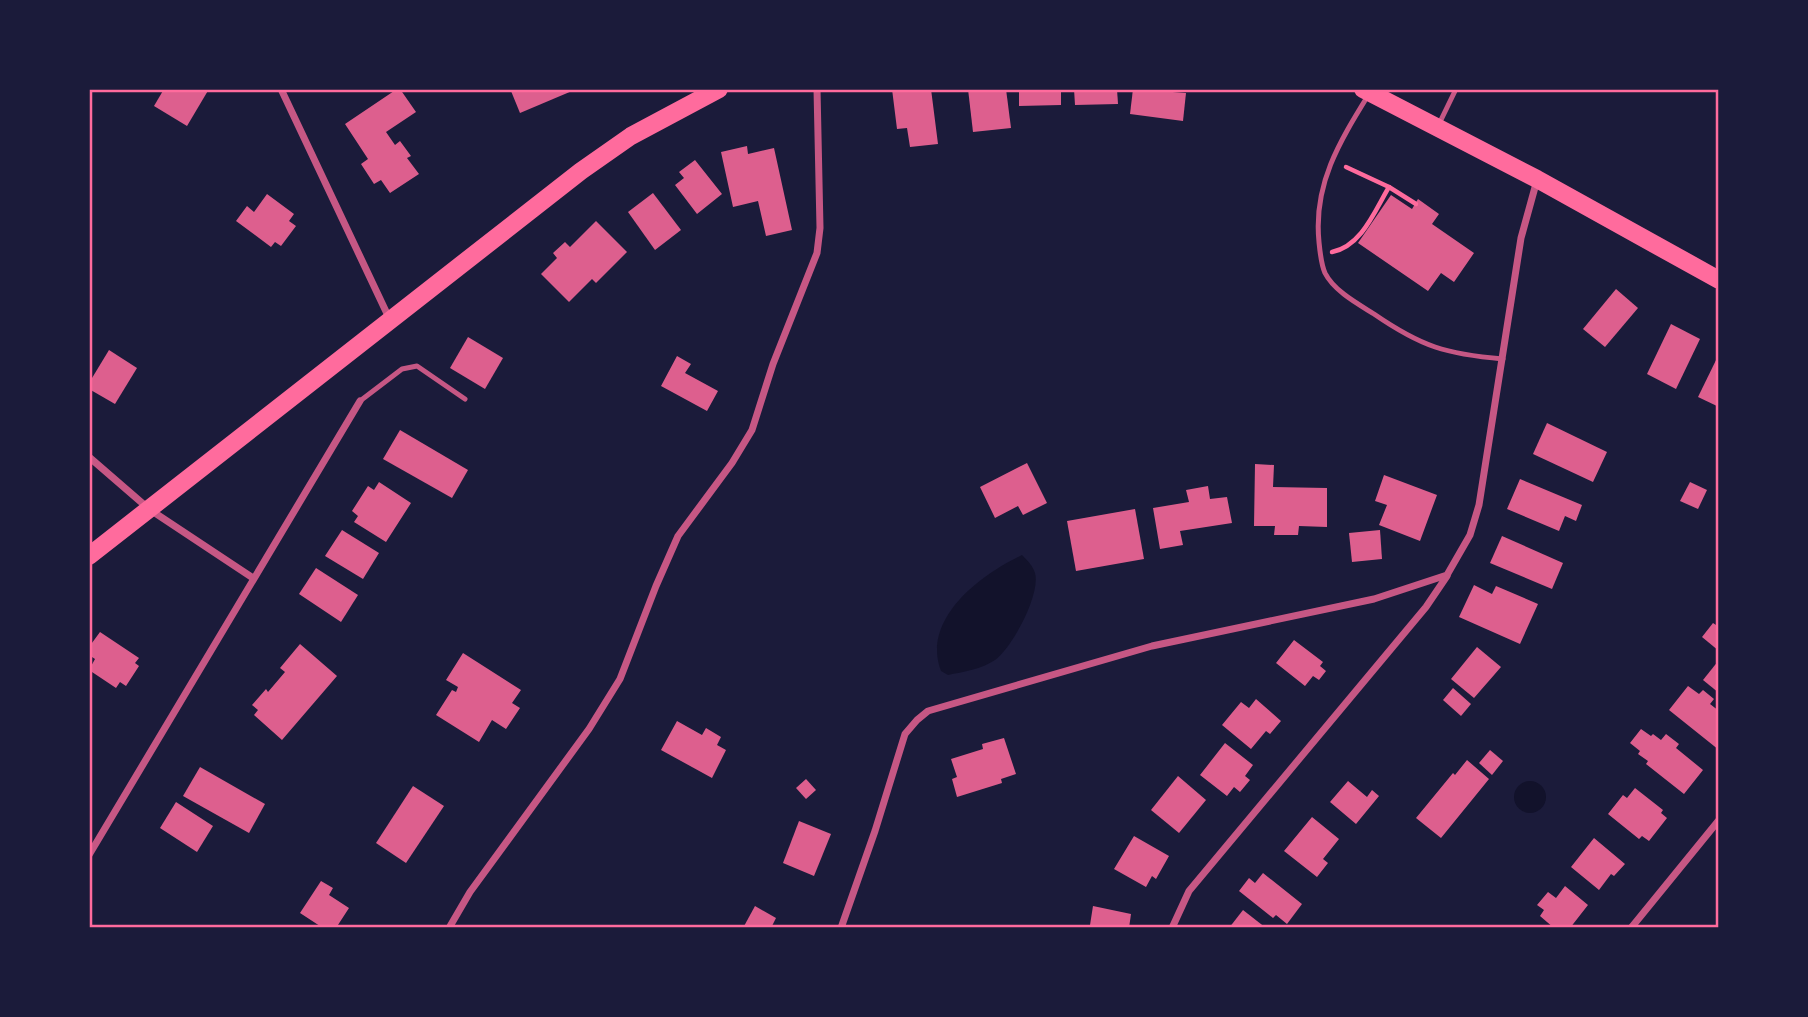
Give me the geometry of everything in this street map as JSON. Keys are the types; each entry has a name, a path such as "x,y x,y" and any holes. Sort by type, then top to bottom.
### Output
{"main road":[{"path":"89,556 580,171 631,136 719,89"},
{"path":"1366,91 1537,179 1719,280"}],"street":[{"path":"281,89 390,321"},
{"path":"449,928 470,892 589,729 614,689 678,536 732,463 752,430 774,364 817,253 820,228 817,89"},
{"path":"1172,928 1189,891 1426,607 1470,535 1479,505 1521,238 1537,179"},
{"path":"89,855 360,401"},
{"path":"89,457 149,509 253,578"},
{"path":"841,928 867,856 905,734 928,711 1152,646 1374,599 1447,575"},
{"path":"1631,928 1719,820"}],"lane":[{"path":"1436,128 1456,89"},
{"path":"1366,91 1322,185 1317,225 1320,254 1326,275 1338,289 1411,339 1451,353 1503,359"},
{"path":"360,401 401,369 417,366 465,399"}],"path":[{"path":"1332,160 1389,187 1416,204"},
{"path":"1320,254 1343,250 1357,240 1389,187"}],"shaded area":[{"path":"1022,555 1033,568 1036,582 1034,594 1017,633 1002,654 984,666 948,675 941,671 937,652 939,634 947,616 973,586"},
{"path":"1530,781 1541,786 1546,797 1541,808 1530,813 1519,808 1514,797 1519,786"}],"building":[{"path":"164,89 209,89 187,126 154,106"},
{"path":"400,89 416,112 386,132 395,145 400,141 411,156 407,158 419,174 390,193 381,180 374,184 361,164 368,159 345,124"},
{"path":"892,89 931,89 938,144 910,147 907,128 897,129"},
{"path":"968,89 1006,89 1011,128 973,132"},
{"path":"1019,89 1061,89 1061,105 1019,106"},
{"path":"1074,89 1117,89 1118,104 1075,105"},
{"path":"1133,89 1186,93 1183,121 1130,114"},
{"path":"511,91 572,91 520,113"},
{"path":"747,146 748,154 774,148 792,230 766,236 758,201 733,207 721,152"},
{"path":"695,160 722,194 697,214 675,185 684,178 679,172"},
{"path":"653,193 681,230 655,250 628,212"},
{"path":"267,194 294,214 289,221 296,226 281,246 275,242 271,247 236,221 247,206 254,212"},
{"path":"1391,195 1412,209 1418,199 1439,214 1432,224 1474,253 1454,282 1441,273 1428,291 1358,243"},
{"path":"596,221 627,252 596,283 592,279 569,302 541,274 557,258 553,253 565,242 570,247"},
{"path":"1616,289 1638,308 1605,347 1583,329"},
{"path":"1671,324 1700,339 1676,389 1647,374"},
{"path":"468,337 503,358 485,389 450,368"},
{"path":"109,350 137,368 115,404 89,389 89,383"},
{"path":"1719,354 1719,407 1698,397"},
{"path":"677,356 691,364 685,373 718,391 707,411 661,386"},
{"path":"1547,423 1607,452 1593,482 1533,454"},
{"path":"400,430 468,470 452,498 383,459"},
{"path":"1027,463 1047,503 1023,515 1018,506 995,518 980,487"},
{"path":"1255,464 1274,465 1273,487 1327,488 1327,527 1299,526 1298,535 1274,535 1275,526 1254,526"},
{"path":"1384,475 1437,495 1420,541 1379,525 1387,505 1375,501"},
{"path":"1520,479 1582,505 1576,521 1565,516 1559,531 1507,509"},
{"path":"379,482 411,503 386,542 354,522 358,516 352,511 368,486 374,490"},
{"path":"1690,482 1707,490 1698,509 1680,501"},
{"path":"1208,486 1210,499 1227,497 1232,523 1180,531 1183,545 1160,549 1153,508 1189,502 1186,490"},
{"path":"1135,509 1144,559 1076,571 1067,521"},
{"path":"342,530 379,553 363,579 325,556"},
{"path":"1380,530 1382,559 1352,562 1349,533"},
{"path":"1502,536 1563,563 1552,589 1490,563"},
{"path":"316,568 358,595 341,622 299,594"},
{"path":"1474,585 1492,594 1496,586 1538,604 1520,644 1459,617"},
{"path":"1713,623 1719,627 1719,651 1702,637"},
{"path":"100,632 139,658 135,663 139,666 126,686 120,682 116,688 89,670 95,659 89,655 89,647"},
{"path":"1294,640 1323,662 1320,666 1326,671 1319,680 1313,676 1305,686 1276,663"},
{"path":"300,644 337,676 282,740 254,715 258,710 252,705 266,689 268,692 285,672 280,668"},
{"path":"1477,647 1501,667 1474,698 1451,679"},
{"path":"463,653 521,690 512,703 520,708 506,729 492,720 479,742 436,715 452,690 456,692 458,687 446,680"},
{"path":"1719,660 1719,693 1703,680"},
{"path":"1688,686 1699,694 1703,690 1714,699 1710,704 1719,711 1719,750 1669,710"},
{"path":"1453,688 1471,704 1461,716 1443,700"},
{"path":"1256,699 1281,721 1270,734 1266,731 1251,749 1222,725 1241,702 1249,708"},
{"path":"677,721 702,735 706,728 721,737 717,745 726,750 712,778 661,750"},
{"path":"1641,729 1661,740 1666,734 1679,744 1676,748 1703,770 1684,794 1646,764 1648,761 1638,754 1640,751 1630,743"},
{"path":"1004,738 1016,774 1001,779 1002,783 957,797 952,779 957,777 951,759 983,749 982,744"},
{"path":"1225,743 1253,765 1245,776 1250,780 1240,792 1234,787 1227,796 1200,775"},
{"path":"1490,750 1503,761 1492,775 1479,763"},
{"path":"1467,760 1489,779 1441,838 1416,818"},
{"path":"200,767 265,804 249,833 183,796"},
{"path":"1178,776 1206,800 1179,833 1151,810"},
{"path":"806,779 816,790 806,799 796,788"},
{"path":"1348,781 1367,797 1372,790 1379,796 1356,824 1330,802"},
{"path":"413,786 444,806 406,863 376,843"},
{"path":"1635,788 1663,810 1661,813 1667,818 1649,841 1642,836 1639,839 1608,814 1623,795 1627,798"},
{"path":"176,802 213,826 197,852 160,828"},
{"path":"1312,817 1339,839 1323,859 1328,863 1317,877 1284,851"},
{"path":"799,821 831,834 814,876 783,863"},
{"path":"1134,836 1169,856 1156,879 1152,876 1146,887 1114,869"},
{"path":"1594,838 1625,864 1614,876 1611,874 1599,890 1571,867"},
{"path":"1263,873 1302,904 1287,924 1276,915 1273,918 1239,891 1249,878 1255,883"},
{"path":"321,881 333,888 329,895 349,908 336,928 323,928 300,913"},
{"path":"1565,886 1588,905 1570,928 1554,928 1540,916 1544,910 1537,905 1548,892 1556,898"},
{"path":"755,906 776,918 771,928 743,928"},
{"path":"1093,906 1131,914 1129,928 1090,925"},
{"path":"1243,910 1266,928 1229,928"}]}
